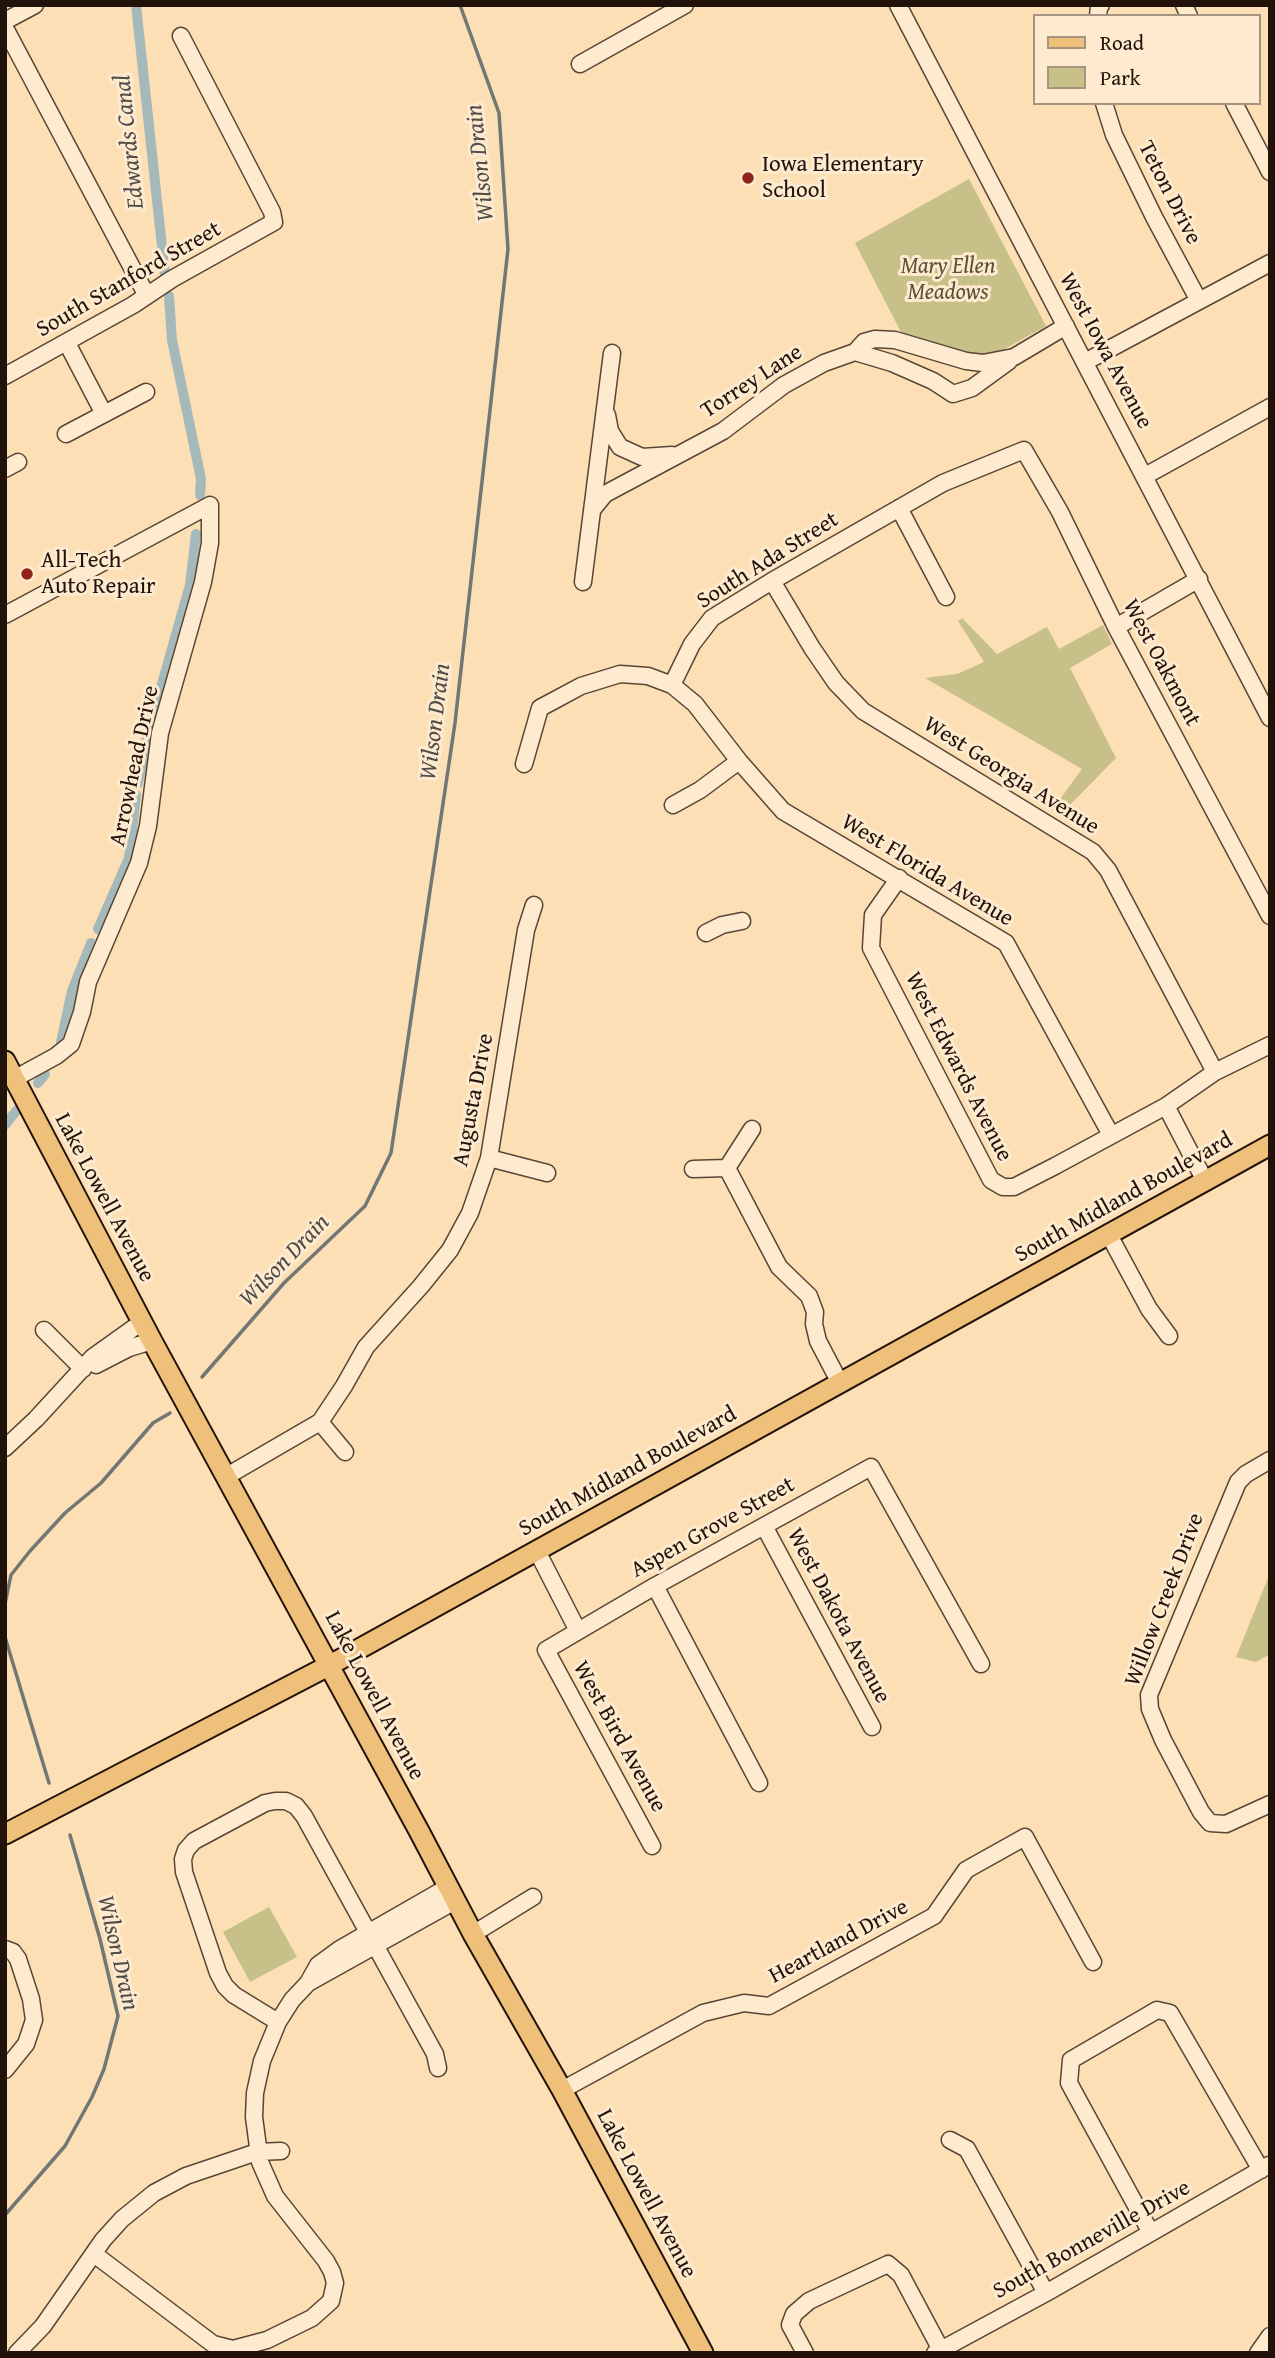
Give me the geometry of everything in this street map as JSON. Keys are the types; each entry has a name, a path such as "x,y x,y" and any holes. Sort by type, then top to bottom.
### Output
{"main road":[{"name":"Lake Lowell Avenue","path":"10,1070 152,1341 330,1665 473,1934 562,2090 697,2350"},
{"name":"South Midland Boulevard","path":"5,1834 330,1665 1270,1145"}],"street":[{"path":"5,20 35,5"},
{"path":"580,64 685,5"},
{"name":"West Iowa Avenue","path":"898,5 1270,718"},
{"path":"5,28 147,296"},
{"name":"South Stanford Street","path":"6,373 67,343 172,279 274,222 272,212 181,36"},
{"name":"Teton Drive","path":"1105,105 1114,135 1199,301"},
{"path":"1235,105 1270,172"},
{"path":"1085,362 1270,263"},
{"name":"Torrey Lane","path":"592,510 605,494 723,431 800,375 855,352 864,342 875,339 914,344 966,361 983,363 1014,357 1066,326"},
{"path":"67,343 104,414"},
{"path":"855,352 892,363 933,381 953,394 987,378 1014,357"},
{"path":"583,582 612,353"},
{"path":"933,381 943,365 954,356"},
{"path":"66,435 146,392"},
{"path":"605,405 610,431 620,447 642,457 680,454"},
{"path":"1145,476 1270,407"},
{"name":"West Oakmont","path":"1003,458 1024,450 1060,512 1116,627 1270,916"},
{"name":"South Ada Street","path":"672,685 692,644 712,618 943,483 1003,458"},
{"name":"Arrowhead Drive","path":"5,615 210,505 210,543 203,582 160,733 148,826 139,863 88,982 82,1012 71,1044 56,1056 10,1070"},
{"path":"899,508 946,597"},
{"path":"1116,627 1199,579"},
{"name":"West Georgia Avenue","path":"772,581 836,683 863,711 1093,852 1108,870 1215,1072"},
{"path":"524,764 540,708 581,686 620,674 648,676 672,685"},
{"name":"West Florida Avenue","path":"672,685 695,704 739,761 783,811 1006,943 1111,1135"},
{"path":"673,805 739,761"},
{"name":"West Edwards Avenue","path":"899,878 894,889 873,915 871,948 991,1180 1003,1187 1014,1187 1166,1106 1215,1072 1270,1045"},
{"name":"Augusta Drive","path":"226,1476 320,1422 366,1347 450,1250 470,1213 489,1158 526,930 534,905"},
{"path":"706,933 722,925 743,921"},
{"path":"1166,1106 1205,1181"},
{"path":"727,1168 752,1129"},
{"path":"489,1158 547,1173"},
{"path":"693,1169 727,1168"},
{"path":"727,1168 779,1267 809,1296 815,1312 817,1342 840,1383"},
{"path":"1109,1235 1149,1309 1169,1336"},
{"path":"5,1448 36,1419 93,1357 142,1322"},
{"path":"44,1331 83,1368"},
{"path":"83,1368 152,1341"},
{"path":"320,1422 345,1452"},
{"name":"Willow Creek Drive","path":"1270,1460 1245,1474 1238,1482 1149,1695 1150,1709 1163,1740 1201,1812 1210,1823 1226,1824 1270,1804"},
{"name":"Aspen Grove Street","path":"546,1650 655,1586 870,1467 981,1664"},
{"name":"West Dakota Avenue","path":"764,1527 872,1727"},
{"path":"537,1551 578,1631"},
{"path":"655,1586 759,1783"},
{"name":"West Bird Avenue","path":"546,1650 652,1846"},
{"path":"278,2022 234,1995 225,1986 218,1973 184,1872 183,1859 186,1850 194,1841 265,1803 286,1801 296,1806 304,1816 436,2054 438,2068"},
{"name":"Heartland Drive","path":"562,2090 703,2013 744,2003 769,2006 934,1916 966,1870 1025,1837 1093,1962"},
{"path":"94,2254 213,2344 233,2349 267,2340 313,2318 331,2301 335,2283 326,2261 275,2196 257,2152 255,2093 261,2061 278,2022 292,2000 309,1983 318,1965 452,1894"},
{"path":"473,1934 533,1897"},
{"path":"5,1949 13,1952 18,1959 31,1999 34,2020 26,2044 5,2070"},
{"path":"1151,2233 1069,2083 1071,2060 1157,2010 1170,2013 1265,2167"},
{"path":"950,2140 967,2149 1046,2293"},
{"path":"17,2353 44,2326 122,2219 154,2193 186,2176 257,2152 281,2151"},
{"name":"South Bonneville Drive","path":"938,2351 1046,2293 1265,2167"},
{"path":"806,2353 790,2325 794,2314 809,2301 888,2264 901,2275 938,2351"},
{"path":"1258,2353 1270,2336"}],"green space":[{"name":"Mary Ellen Meadows","path":"969,179 1046,326 1001,351 976,356 903,336 855,243"},
{"path":"962,618 997,654 1047,627 1059,649 1103,625 1112,644 1070,668 1116,758 1059,816 1052,810 1082,769 925,678 957,674 984,662 958,621"},
{"path":"1270,1573 1270,1654 1256,1662 1236,1657"},
{"path":"269,1907 297,1957 250,1982 223,1932"}],"waterway":[{"name":"Edwards Canal","path":"136,5 165,275"},
{"name":"Wilson Drain","path":"202,1377 284,1283 365,1206 391,1153 455,723 508,249 499,113 460,5"},
{"name":"Edwards Canal","path":"169,296 172,340 201,479 200,495"},
{"name":"Edwards Canal","path":"150,726 190,585 196,534"},
{"name":"Edwards Canal","path":"138,783 147,737"},
{"name":"Edwards Canal","path":"98,929 129,858 136,795"},
{"name":"Edwards Canal","path":"61,1042 72,991 91,943"},
{"name":"Edwards Canal","path":"38,1083 45,1074"},
{"name":"Edwards Canal","path":"5,1125 17,1110"},
{"name":"Wilson Drain","path":"5,1604 11,1575 30,1551 65,1513 101,1483 153,1423 170,1413"},
{"name":"Wilson Drain","path":"5,1637 49,1783"},
{"name":"Wilson Drain","path":"5,2215 65,2146 104,2069 118,2016 100,1939 70,1835"}],"place":[{"name":"Iowa Elementary School","path":"748,178"},
{"name":"All-Tech Auto Repair","path":"27,574"}]}
